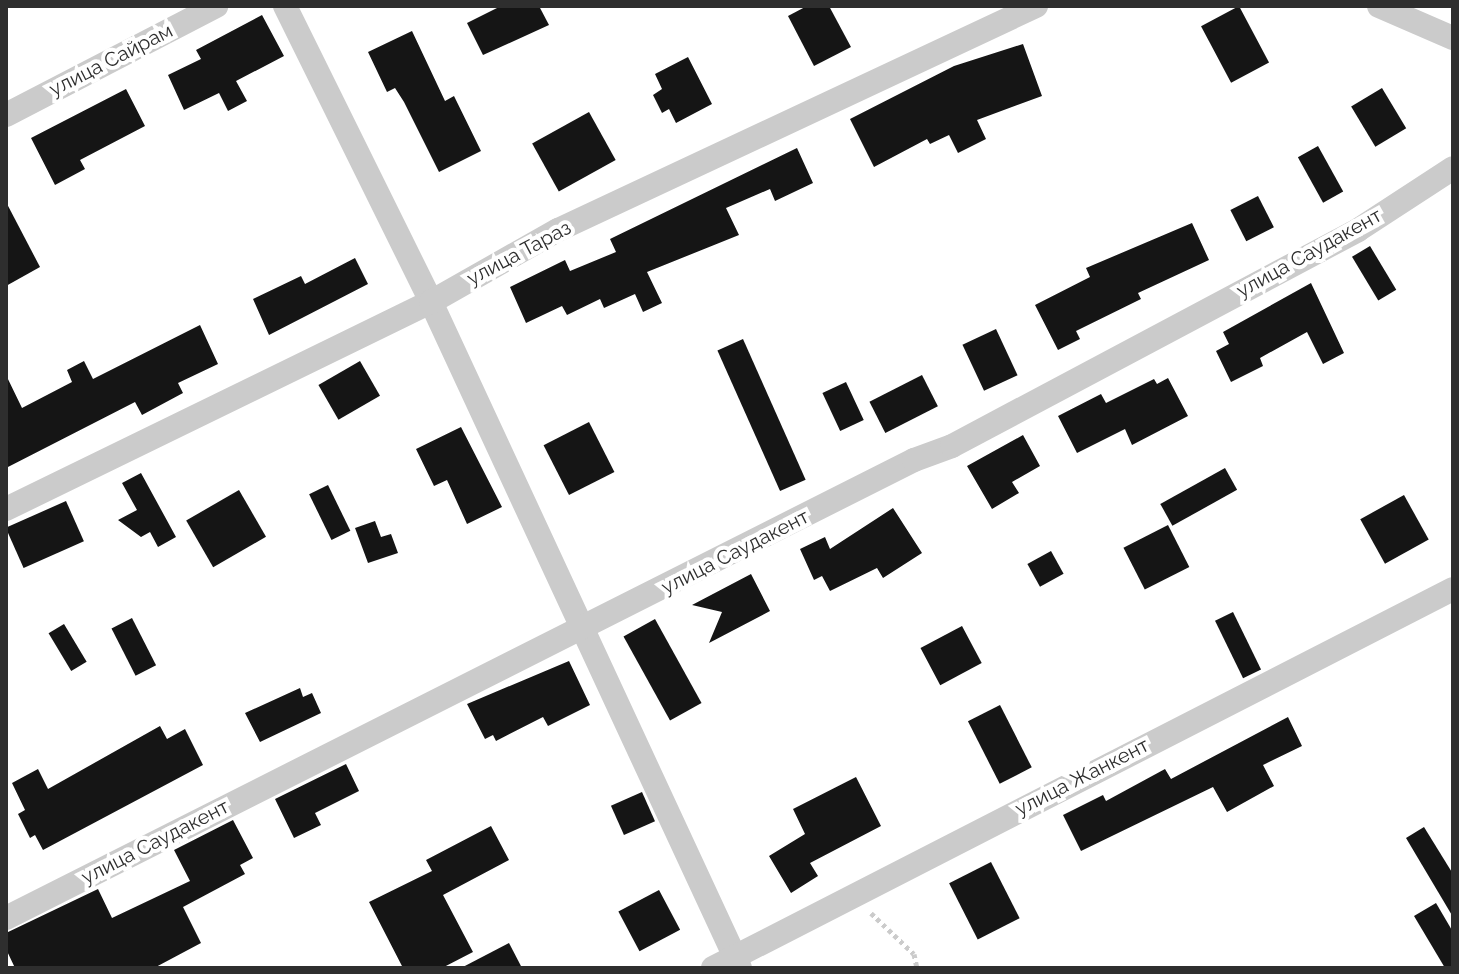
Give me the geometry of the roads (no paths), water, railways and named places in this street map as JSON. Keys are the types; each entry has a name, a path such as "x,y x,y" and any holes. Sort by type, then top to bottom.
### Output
{"street":[{"name":"улица Сайрам","path":"6,115 216,6"},
{"path":"285,6 431,302 584,630 729,965"},
{"name":"улица Тараз","path":"6,509 431,302 558,230 1036,6"},
{"path":"1379,6 1453,38"},
{"name":"улица Саудакент","path":"6,918 584,630 914,460 952,446 1358,230 1453,168"},
{"name":"улица Жанкент","path":"729,965 852,898 1453,589"}]}
